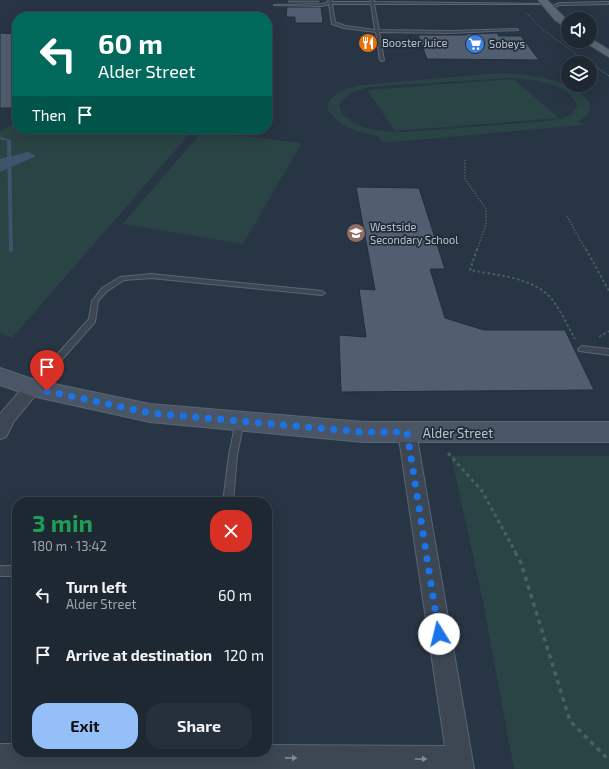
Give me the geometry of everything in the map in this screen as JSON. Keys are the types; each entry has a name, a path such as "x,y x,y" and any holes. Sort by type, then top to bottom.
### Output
{"main road":[{"path":"546,4 561,19"},
{"path":"597,46 609,54"}],"street":[{"name":"Alder Street","path":"0,376 32,388 150,413 363,432 609,432"},
{"path":"0,432 7,417 32,388"},
{"path":"0,757 460,764 407,432"}],"lane":[{"path":"330,1 331,20 335,25 352,29 376,32 516,30"},
{"path":"276,5 322,5 330,1 519,4 608,3"},
{"path":"372,1 376,32 382,60"},
{"path":"32,388 92,320 95,301 104,290 122,278 151,276 322,293"},
{"path":"582,349 609,352"},
{"path":"229,497 233,455 240,421"},
{"path":"0,570 12,571"}],"path":[{"path":"519,4 543,30 580,56"},
{"path":"597,68 609,76"},
{"path":"465,160 465,179 486,209 486,224 470,270 501,276 531,285 549,296 582,349"},
{"path":"567,216 609,291"},
{"path":"448,453 482,491 521,563 570,721 609,760"}],"green space":[{"path":"500,73 535,76 561,82 561,89 548,83 527,79 509,78 370,87 348,95 341,102 339,107 350,121 368,128 388,131 406,132 557,120 572,113 577,106 573,98 567,92 581,93 590,104 590,110 587,115 579,121 584,125 382,143 378,136 349,128 343,125 332,115 327,108 329,103 335,95 359,85"},
{"path":"514,79 559,118 395,131 367,90"},
{"path":"12,124 12,134 190,134 12,338 0,333 0,132"},
{"path":"200,134 228,134 302,143 243,244 122,224"},
{"path":"451,456 609,456 609,769 514,769 482,597"}],"water":[{"path":"28,152 36,156 0,172 0,159"}],"building":[{"path":"287,0 320,0 320,3 287,3"},
{"path":"287,7 321,7 323,23 295,23 295,17 286,17"},
{"path":"0,33 12,34 12,108 0,108"},
{"name":"Sobeys","path":"497,33 499,36 521,36 539,60 427,59 418,35 467,35 466,34"},
{"path":"356,187 419,188 445,269 430,269 445,318 484,330 565,330 594,390 341,392 339,335 366,337 359,289 375,290"}],"waterway":[{"path":"0,138 9,140 11,251"}],"place":[{"name":"Booster Juice","path":"368,43"},
{"name":"Sobeys","path":"475,44"},
{"name":"Westside Secondary School","path":"356,233"}],"route":[{"path":"47,391 150,413 363,432 407,432 439,634"}]}
